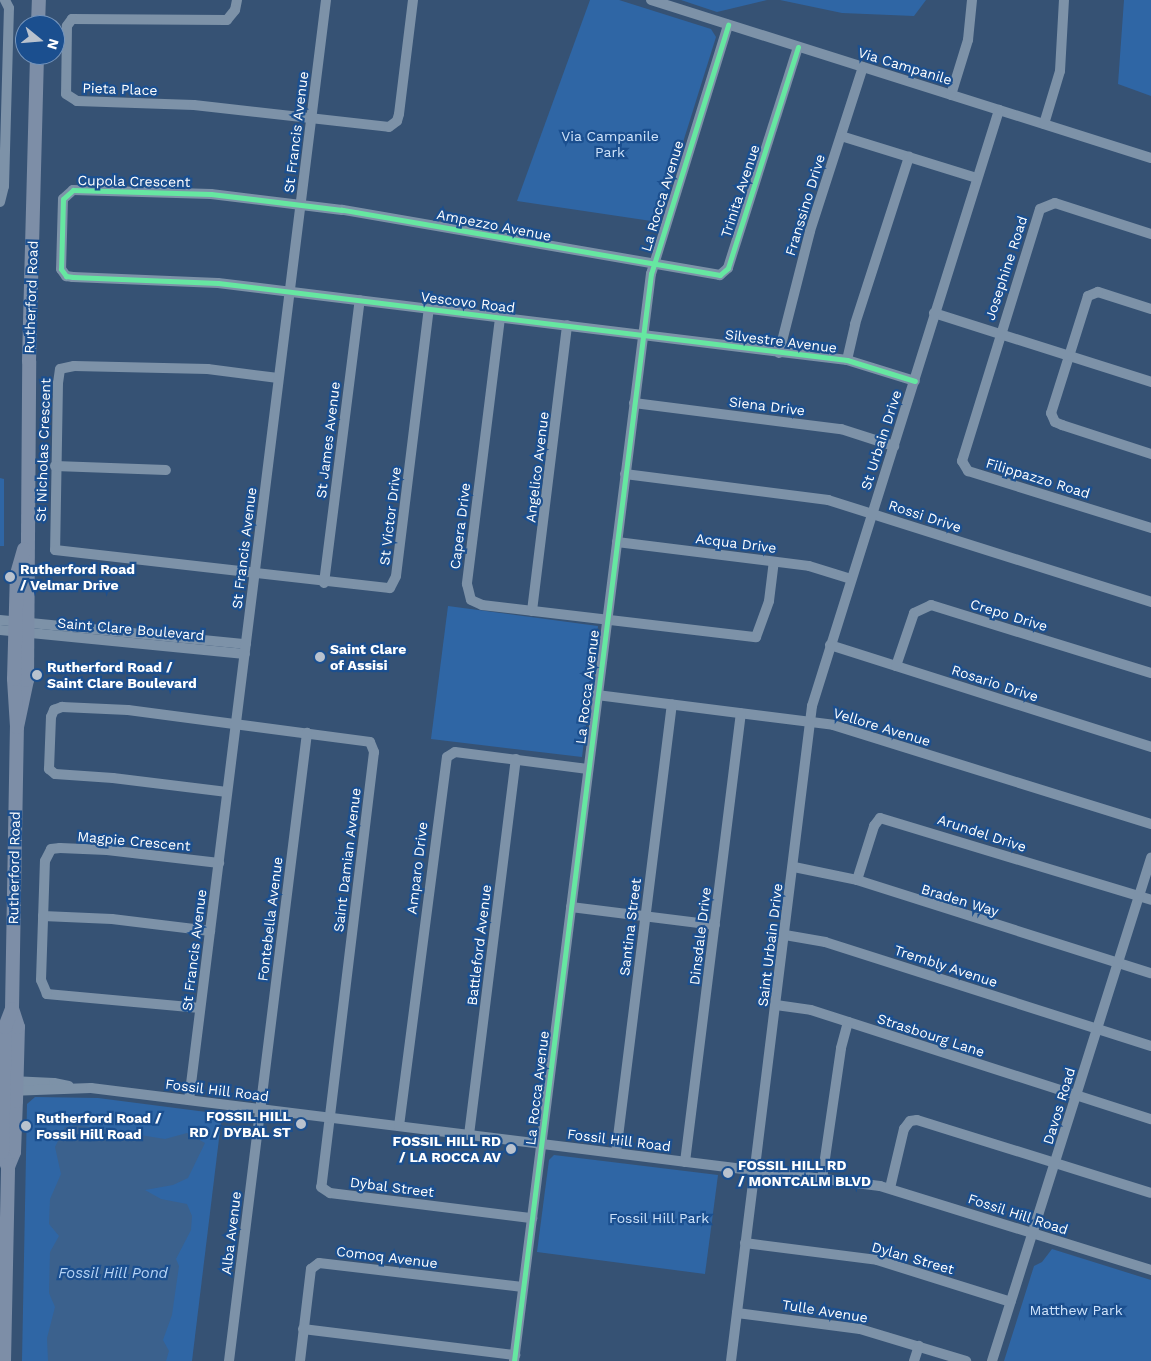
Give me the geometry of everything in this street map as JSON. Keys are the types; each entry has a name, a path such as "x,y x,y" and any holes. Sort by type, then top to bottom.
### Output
{"main road":[{"path":"38,15 39,0"},
{"name":"Rutherford Road","path":"4,1361 8,1167 2,1152 18,1028 12,1009 17,727 27,538 37,65"}],"street":[{"path":"0,202 4,186 3,101 9,8 5,0"},
{"name":"Pieta Place","path":"236,0 235,10 227,20 72,18 67,26 66,94 77,101 194,105 312,119"},
{"name":"St Francis Avenue","path":"189,1100 326,0"},
{"path":"312,119 389,127 397,121 412,0"},
{"name":"Via Campanile","path":"651,0 1151,158"},
{"path":"951,95 968,40 972,0"},
{"path":"1044,124 1060,71 1064,0"},
{"name":"La Rocca Avenue","path":"514,1358 634,403 654,262 728,25"},
{"name":"Trinita Avenue","path":"654,262 720,275 728,268 798,47"},
{"name":"Franssino Drive","path":"779,353 810,231 863,67"},
{"name":"St Urbain Drive","path":"810,722 830,645 999,110"},
{"path":"841,136 977,178"},
{"path":"847,360 855,324 909,157"},
{"name":"Cupola Crescent","path":"290,291 200,281 66,276 61,269 63,199 73,190 211,194 301,205"},
{"name":"Josephine Road","path":"1000,334 1037,217 1045,205 1055,203 1151,234"},
{"name":"Ampezzo Avenue","path":"301,205 391,217 537,245 654,262"},
{"name":"Vescovo Road","path":"290,291 643,336"},
{"path":"1151,309 1093,293 1085,301 1051,413 1055,422 1151,454"},
{"name":"St James Avenue","path":"324,583 360,300"},
{"name":"St Victor Drive","path":"255,574 384,590 394,585 429,309"},
{"path":"934,313 1151,382"},
{"name":"Capera Drive","path":"500,318 467,592 474,603 756,637 769,601 774,562"},
{"name":"Angelico Avenue","path":"532,611 568,326"},
{"name":"Filippazzo Road","path":"1000,334 962,454 964,466 968,471 1151,528"},
{"name":"Silvestre Avenue","path":"643,336 847,360 915,380"},
{"name":"St Nicholas Crescent","path":"255,574 60,553 54,544 58,376 66,366 208,369 278,378"},
{"name":"Siena Drive","path":"634,403 841,429 894,446"},
{"path":"55,466 166,470"},
{"name":"Rossi Drive","path":"625,474 809,497 872,514 1151,602"},
{"name":"Acqua Drive","path":"617,542 809,566 851,579"},
{"name":"Crepo Drive","path":"896,666 914,613 931,605 1151,674"},
{"path":"0,620 22,627"},
{"path":"0,630 22,627"},
{"name":"Saint Clare Boulevard","path":"22,627 245,649"},
{"name":"Rosario Drive","path":"830,645 1151,747"},
{"name":"Vellore Avenue","path":"598,695 833,725 1151,824"},
{"name":"Santina Street","path":"616,1153 672,704"},
{"name":"Saint Damian Avenue","path":"227,792 113,778 55,774 49,769 51,717 54,710 62,707 100,708 370,742 374,752 328,1117"},
{"name":"Dinsdale Drive","path":"685,1162 741,713"},
{"name":"Saint Urbain Drive","path":"731,1361 794,867 810,722"},
{"name":"Fontebella Avenue","path":"260,1109 307,733"},
{"name":"Amparo Drive","path":"400,1126 444,767 448,757 455,752 588,769"},
{"name":"Battleford Avenue","path":"469,1135 516,759"},
{"name":"Arundel Drive","path":"857,880 874,826 880,818 1139,896"},
{"name":"Magpie Crescent","path":"200,1008 104,997 47,994 42,980 45,861 51,849 107,850 218,864"},
{"name":"Davos Road","path":"992,1361 1151,858"},
{"name":"Braden Way","path":"794,867 857,880 1151,973"},
{"path":"1139,896 1151,900"},
{"path":"571,907 715,925"},
{"path":"43,916 112,919 210,931"},
{"name":"Trembly Avenue","path":"785,935 825,942 1151,1046"},
{"name":"Strasbourg Lane","path":"776,1005 805,1009 848,1022 1151,1119"},
{"path":"822,1179 841,1048 848,1022"},
{"name":"Fossil Hill Road","path":"10,1086 72,1087 189,1100 890,1188 1151,1270"},
{"name":"Alba Avenue","path":"229,1361 260,1109"},
{"name":"Dybal Street","path":"328,1117 321,1175 323,1191 532,1218"},
{"path":"890,1188 904,1129 910,1121 918,1120 1151,1193"},
{"name":"Dylan Street","path":"746,1243 877,1260 1011,1302"},
{"name":"Comoq Avenue","path":"300,1361 311,1269 318,1263 523,1287"},
{"name":"Tulle Avenue","path":"737,1313 860,1328 966,1361"},
{"path":"303,1329 514,1358"},
{"path":"914,1361 919,1346"}],"green space":[{"name":"Via Campanile Park","path":"590,0 619,0 711,29 716,37 658,222 517,201"},
{"path":"681,0 767,0 717,12"},
{"path":"780,0 926,0 914,16 842,13"},
{"path":"1124,0 1151,0 1151,96 1118,84"},
{"path":"0,478 4,479 4,546 0,546"},
{"path":"448,606 598,626 582,757 431,739"},
{"name":"Fossil Hill Pond","path":"35,1097 98,1098 222,1114 192,1361 22,1361 27,1104"},
{"name":"Fossil Hill Park","path":"554,1155 718,1175 705,1274 537,1252 549,1160"},
{"name":"Matthew Park","path":"1052,1249 1151,1280 1151,1361 1004,1361 1034,1266 1042,1262"}],"water":[{"name":"Fossil Hill Pond","path":"77,1125 165,1139 187,1133 205,1143 188,1178 173,1185 145,1190 161,1199 187,1204 192,1216 191,1230 176,1259 179,1266 172,1315 163,1340 169,1351 166,1361 48,1361 47,1338 55,1307 49,1293 50,1252 59,1236 49,1224 50,1199 61,1174 55,1147 65,1127"}],"cycle path":[{"path":"514,1361 651,274 728,25"},
{"path":"798,47 728,268 720,275 342,210 211,194 73,190 63,199 61,269 66,276 73,277 218,283 847,360 915,381"}],"place":[{"name":"Rutherford Road / Velmar Drive","path":"10,577"},
{"name":"Saint Clare of Assisi","path":"320,657"},
{"name":"Rutherford Road / Saint Clare Boulevard","path":"37,675"},
{"name":"FOSSIL HILL RD / DYBAL ST","path":"301,1124"},
{"name":"Rutherford Road / Fossil Hill Road","path":"26,1126"},
{"name":"FOSSIL HILL RD / LA ROCCA AV","path":"511,1149"},
{"name":"FOSSIL HILL RD / MONTCALM BLVD","path":"728,1173"}]}
